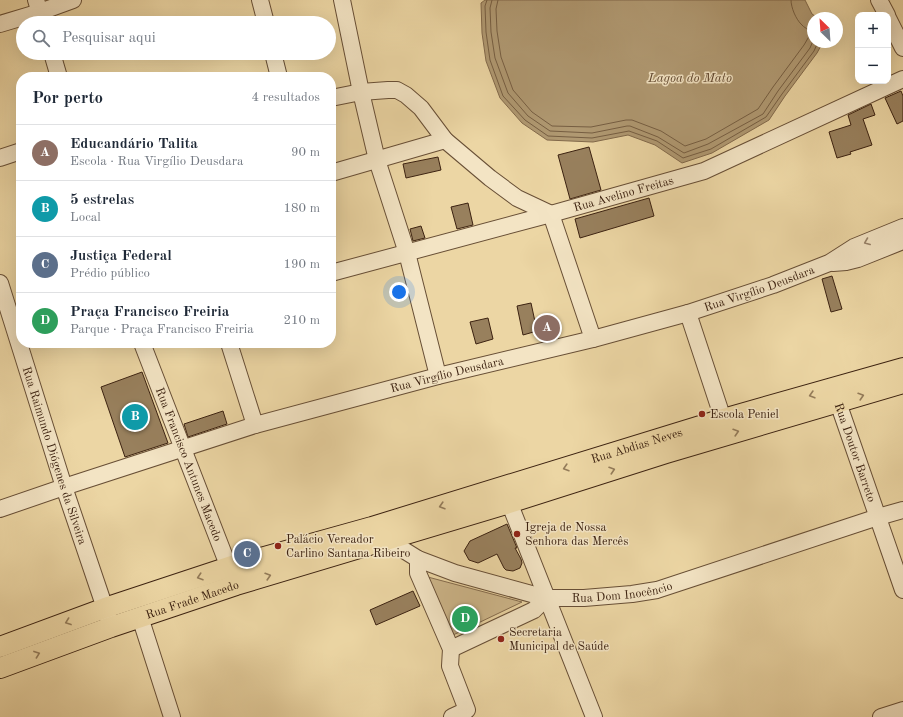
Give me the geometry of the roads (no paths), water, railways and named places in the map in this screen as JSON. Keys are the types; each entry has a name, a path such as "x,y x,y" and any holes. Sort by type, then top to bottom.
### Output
{"main road":[{"name":"Rua Abdias Neves","path":"664,446 723,419 836,396 891,382 903,368"},
{"name":"Rua Abdias Neves","path":"388,540 506,495 664,446 744,429 836,396"},
{"name":"Rua Abdias Neves","path":"372,527 506,495"},
{"name":"Rua Frade Macedo","path":"0,647 105,608 229,567 372,527"},
{"name":"Rua Frade Macedo","path":"0,668 140,617 236,585 388,540"}],"street":[{"path":"26,16 73,0"},
{"path":"260,0 264,16"},
{"path":"342,0 377,160 407,253 438,376"},
{"path":"879,0 885,12"},
{"path":"0,24 16,19"},
{"path":"891,24 903,48"},
{"path":"54,60 58,72"},
{"path":"275,60 278,72"},
{"name":"Rua Avelino Freitas","path":"336,271 552,214 704,171 903,79"},
{"path":"336,97 361,92 397,90 406,95 421,108 445,140 490,178 517,198 552,214 592,339"},
{"path":"336,172 445,140"},
{"path":"0,158 16,153"},
{"name":"Rua Virgílio Deusdara","path":"0,509 255,425 438,376 592,339 688,313 773,285 829,263 854,247 903,227"},
{"name":"Rua Virgílio Deusdara","path":"829,263 846,262 858,259 903,241"},
{"name":"Rua Raimundo Diógenes da Silveira","path":"0,283 16,334"},
{"path":"688,313 723,419"},
{"name":"Rua Raimundo Diógenes da Silveira","path":"20,348 64,487 112,627"},
{"name":"Rua Francisco Antunes Macedo","path":"144,348 236,585"},
{"path":"231,348 255,425"},
{"name":"Rua Doutor Barreto","path":"836,396 903,590"},
{"path":"506,495 594,717"},
{"name":"Rua Dom Inocêncio","path":"372,527 388,540 418,559 455,573 546,598 584,598 632,594 657,590 903,510"},
{"path":"418,559 418,573 451,649 450,666 467,710 452,717"},
{"path":"451,649 534,610 546,598"},
{"path":"140,617 172,717"},
{"path":"881,717 903,710"}],"water":[{"name":"Lagoa do Mato","path":"485,0 805,0 811,12 807,12 807,48 820,48 769,120 712,153 682,163 655,145 628,135 593,142 547,140 522,123 500,98 486,61 482,33 481,3"}],"place":[{"name":"Educandário Talita","path":"547,328"},
{"name":"Escola Peniel","path":"702,414"},
{"name":"5 estrelas","path":"135,417"},
{"name":"Igreja de Nossa Senhora das Mercês","path":"517,534"},
{"name":"Palácio Vereador Carlino Santana Ribeiro","path":"278,546"},
{"name":"Justiça Federal","path":"247,554"},
{"name":"Praça Francisco Freiria","path":"465,619"},
{"name":"Secretaria Municipal de Saúde","path":"501,639"}]}
